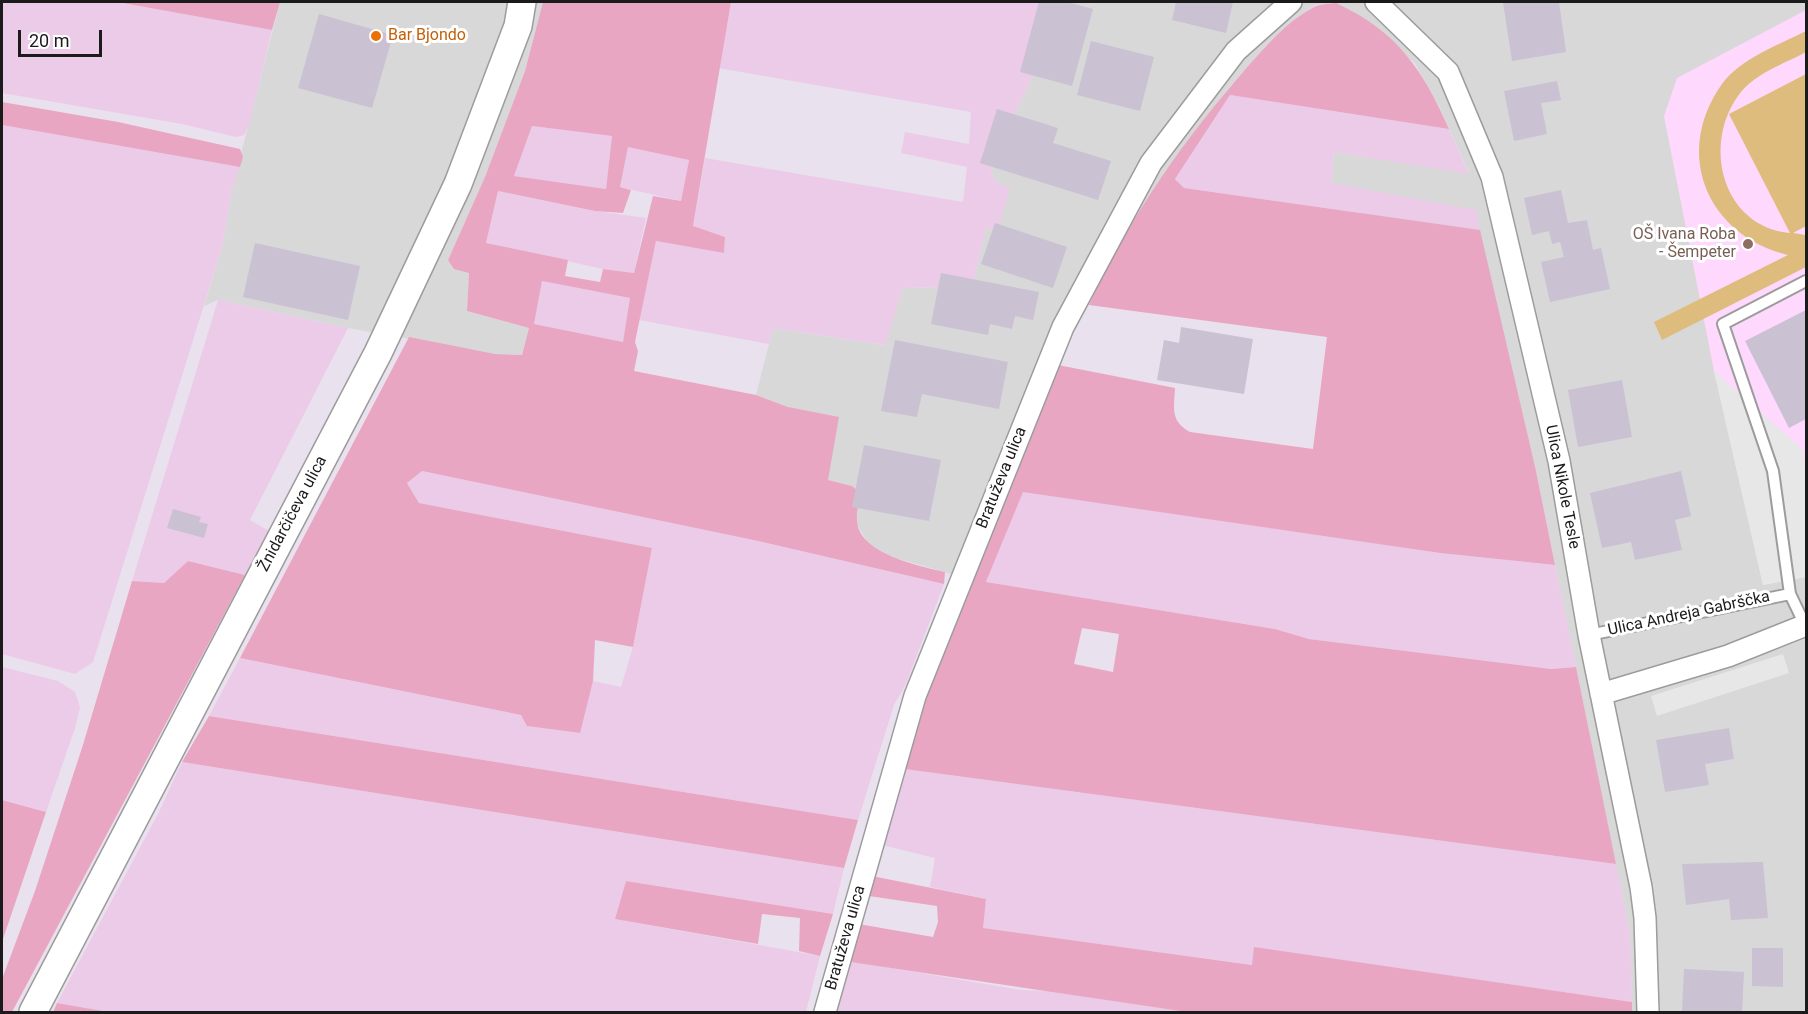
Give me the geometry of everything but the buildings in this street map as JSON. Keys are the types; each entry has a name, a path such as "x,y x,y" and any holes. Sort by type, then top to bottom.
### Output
{"street":[{"name":"Žnidarčičeva ulica","path":"33,1012 378,353 458,184 518,26 522,2"},
{"name":"Bratuževa ulica","path":"825,1012 915,696 1063,327 1151,163 1236,51 1291,2"},
{"name":"Ulica Nikole Tesle","path":"1376,2 1448,72 1492,177 1559,461 1589,635 1641,887 1645,918 1647,1012"},
{"name":"Ulica Andreja Gabrščka","path":"1601,694 1728,656 1806,625"}],"lane":[{"path":"1790,594 1773,471 1723,324 1806,281"},
{"name":"Ulica Andreja Gabrščka","path":"1589,635 1790,594 1806,625"}],"shaded area":[{"path":"2,2 117,2 272,30 249,125 244,135 236,137 182,124 2,93"},
{"path":"117,2 280,2 272,30"},
{"path":"280,2 543,2 525,71 485,177 448,260 469,273 467,311 529,328 522,355 495,354 348,328 218,300 204,306 222,247 232,189"},
{"path":"543,2 731,2 693,226 725,237 724,253 656,241 635,342 638,351 634,371 756,395 788,407 839,417 828,480 852,486 860,493 857,521 860,532 868,542 892,557 945,572 944,584 758,541 422,471 407,483 419,503 652,548 633,647 595,640 593,681 580,733 527,726 521,715 240,658 409,337 495,354 522,355 529,328 467,311 469,273 454,269 448,260 485,177 525,71","holes":["532,126 612,136 606,189 514,176","628,147 689,160 681,201 653,196 634,273 603,269 600,282 565,276 568,260 486,243 498,191 595,211 623,213 631,190 620,187","542,281 630,298 623,342 534,324"]},
{"path":"731,2 1051,2 1032,78 989,164 995,182 1010,188 998,229 986,228 972,286 903,288 885,345 773,328 769,344 639,320 656,241 724,253 725,237 693,227 705,158 963,202 967,167 901,153 905,132 969,144 971,112 718,68"},
{"path":"1051,2 1806,2 1806,1012 1632,1012 1630,935 1536,471 1510,363 1331,183 1334,152 1469,173 1439,106 1414,62 1336,3 1316,5 1296,18 1269,42 1226,91 1152,192 1109,260 1058,365 971,582 895,558 869,545 856,523 852,486 827,480 788,407 756,395 773,328 884,345 903,288 972,286 986,227 1010,189 995,182 989,164 1032,78"},
{"path":"1336,3 1376,26 1406,54 1429,88 1449,129 1230,95 1175,179 1184,188 1480,230 1536,471 1555,565 1440,553 1023,492 986,582 1275,629 1309,639 1551,669 1576,667 1616,864 897,768 1058,365 1175,388 1176,419 1190,432 1313,449 1327,337 1089,305 1140,210 1181,150 1225,93 1263,49 1287,26 1314,7","holes":["1082,628 1119,634 1113,672 1074,664"]},
{"name":"OŠ Ivana Roba - Šempeter","path":"1806,10 1806,577 1763,585 1714,371 1664,116 1677,78"},
{"path":"1806,31 1806,52 1760,76 1744,88 1738,96 1727,116 1722,138 1721,160 1725,181 1735,200 1749,216 1767,227 1790,233 1729,114 1806,74 1806,226 1793,233 1806,235 1806,267 1662,340 1654,322 1788,255 1760,245 1737,230 1719,211 1706,189 1700,164 1700,138 1707,111 1722,84 1730,75 1750,59"},
{"path":"1230,95 1449,129 1469,174 1334,152 1331,183 1476,210 1480,230 1184,188 1175,179"},
{"path":"2,102 118,122 240,149 243,157 240,167 2,125"},
{"path":"2,125 240,167 232,189 222,247 93,662 75,674 2,654"},
{"path":"532,126 612,136 606,189 514,176"},
{"path":"628,146 689,160 681,201 620,187"},
{"path":"498,191 595,211 646,218 634,273 603,269 486,243"},
{"path":"542,281 631,298 623,342 534,324"},
{"path":"218,300 348,328 250,520 269,531 245,575 188,561 164,583 132,581"},
{"path":"1714,371 1802,449 1806,468 1806,577 1763,585"},
{"path":"422,471 758,541 944,584 906,684 894,705 858,820 209,716 240,658 521,715 528,726 579,733 593,681 621,687 633,647 652,548 419,503 407,483"},
{"path":"1023,491 1440,553 1555,565 1576,667 1551,669 1309,639 1275,629 986,582"},
{"path":"188,561 245,575 12,1012 2,1012 2,979 35,891 82,748 132,581 164,583"},
{"path":"1783,654 1789,673 1657,716 1651,696"},
{"path":"2,667 58,681 75,692 80,707 46,812 2,800"},
{"path":"209,716 858,820 844,868 182,762"},
{"path":"182,762 844,868 833,914 626,881 615,919 820,956 806,1012 109,1012 57,1003 158,814"},
{"path":"897,768 1616,864 1630,935 1632,1002 1255,948 1253,965 982,928 986,899 930,887 935,858 874,843"},
{"path":"2,800 46,812 2,942"},
{"path":"867,875 986,899 983,928 1252,965 1254,947 1632,1002 1632,1012 1187,1012 857,963 844,960 853,923 933,937 938,922 937,906 862,895"},
{"path":"626,881 833,914 820,956 799,951 800,918 762,914 758,944 615,919"},
{"path":"844,960 1021,990 1049,991 1187,1012 830,1012"},
{"path":"57,1003 109,1012 53,1012"}],"place":[{"name":"Bar Bjondo","path":"376,36"},
{"name":"OŠ Ivana Roba - Šempeter","path":"1748,244"}]}
